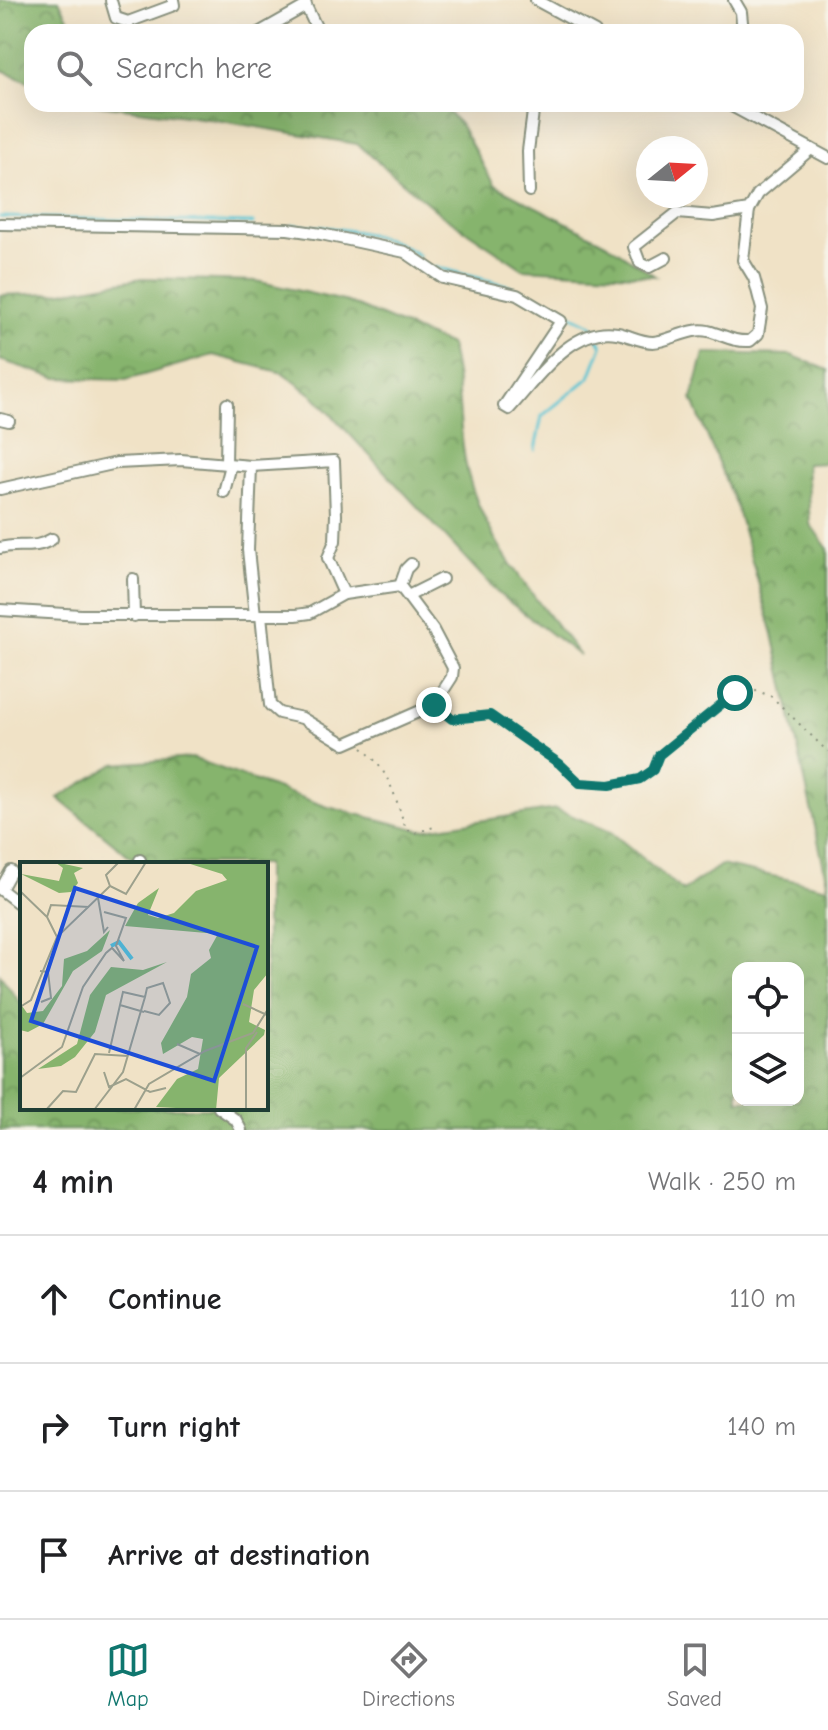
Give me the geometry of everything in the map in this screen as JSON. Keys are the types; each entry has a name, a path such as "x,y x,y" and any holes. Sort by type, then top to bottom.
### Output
{"street":[{"path":"536,0 578,24"},
{"path":"734,0 741,12 742,24"},
{"path":"111,1 116,18 125,24"},
{"path":"135,24 177,2"},
{"path":"272,24 305,3 315,24"},
{"path":"529,191 528,151 533,112"},
{"path":"753,112 828,158"},
{"path":"0,224 288,229 405,252 443,278 517,295 561,321 504,406 509,409 563,350 581,340 615,332 653,342 694,331 709,331 724,339 750,341 758,334 762,309 754,278 743,260 749,210 758,194 811,149"},
{"path":"666,258 649,267 640,263 634,247 677,213 713,216 749,210"},
{"path":"224,492 229,464 227,404"},
{"path":"0,489 117,463 181,460 251,466 334,461 335,541 328,558 344,594"},
{"path":"251,466 248,550 270,705 279,713 302,718 339,742 354,743 393,721 434,705 452,677 453,668 433,630 400,586"},
{"path":"0,548 12,544 28,548 52,539"},
{"path":"400,586 411,564"},
{"path":"133,579 134,616"},
{"path":"408,596 442,579"},
{"path":"0,610 30,614 134,616 310,613 344,594 400,586"},
{"path":"11,871 0,889 20,904"},
{"path":"222,1110 236,1120 241,1130"}],"path":[{"path":"434,705 452,719 490,715 560,764 580,783 610,785 640,779 653,770 659,755 735,693 758,691 772,697 828,752"},
{"path":"354,743 375,759 392,783 406,829 415,833 437,826"}],"green space":[{"path":"0,0 59,0 71,24 24,24 24,80 0,69"},
{"path":"154,112 448,112 460,124 494,185 606,243 655,276 523,269 438,212 357,144"},
{"path":"142,278 256,281 348,302 450,345 462,442 476,500 515,570 580,656 499,594 315,397 283,373 213,355 126,380 56,378 0,360 0,295 57,293"},
{"path":"704,353 791,355 828,370 828,463 806,464 810,524 828,549 828,886 773,634 736,506 692,399"},
{"path":"192,758 328,807 420,830 556,809 611,832 683,891 721,865 828,888 828,1130 0,1130 0,975 20,1002 20,1110 268,1110 268,862 137,862 58,798 115,764"}],"waterway":[{"path":"0,217 253,223"},
{"path":"293,225 342,229 376,236 419,256"},
{"path":"435,267 510,286 591,325 594,330"},
{"path":"535,450 542,416 590,377 602,346 597,337"}],"route":[{"path":"434,705 452,719 490,715 560,764 580,783 610,785 640,779 653,770 659,755 735,693"}]}
